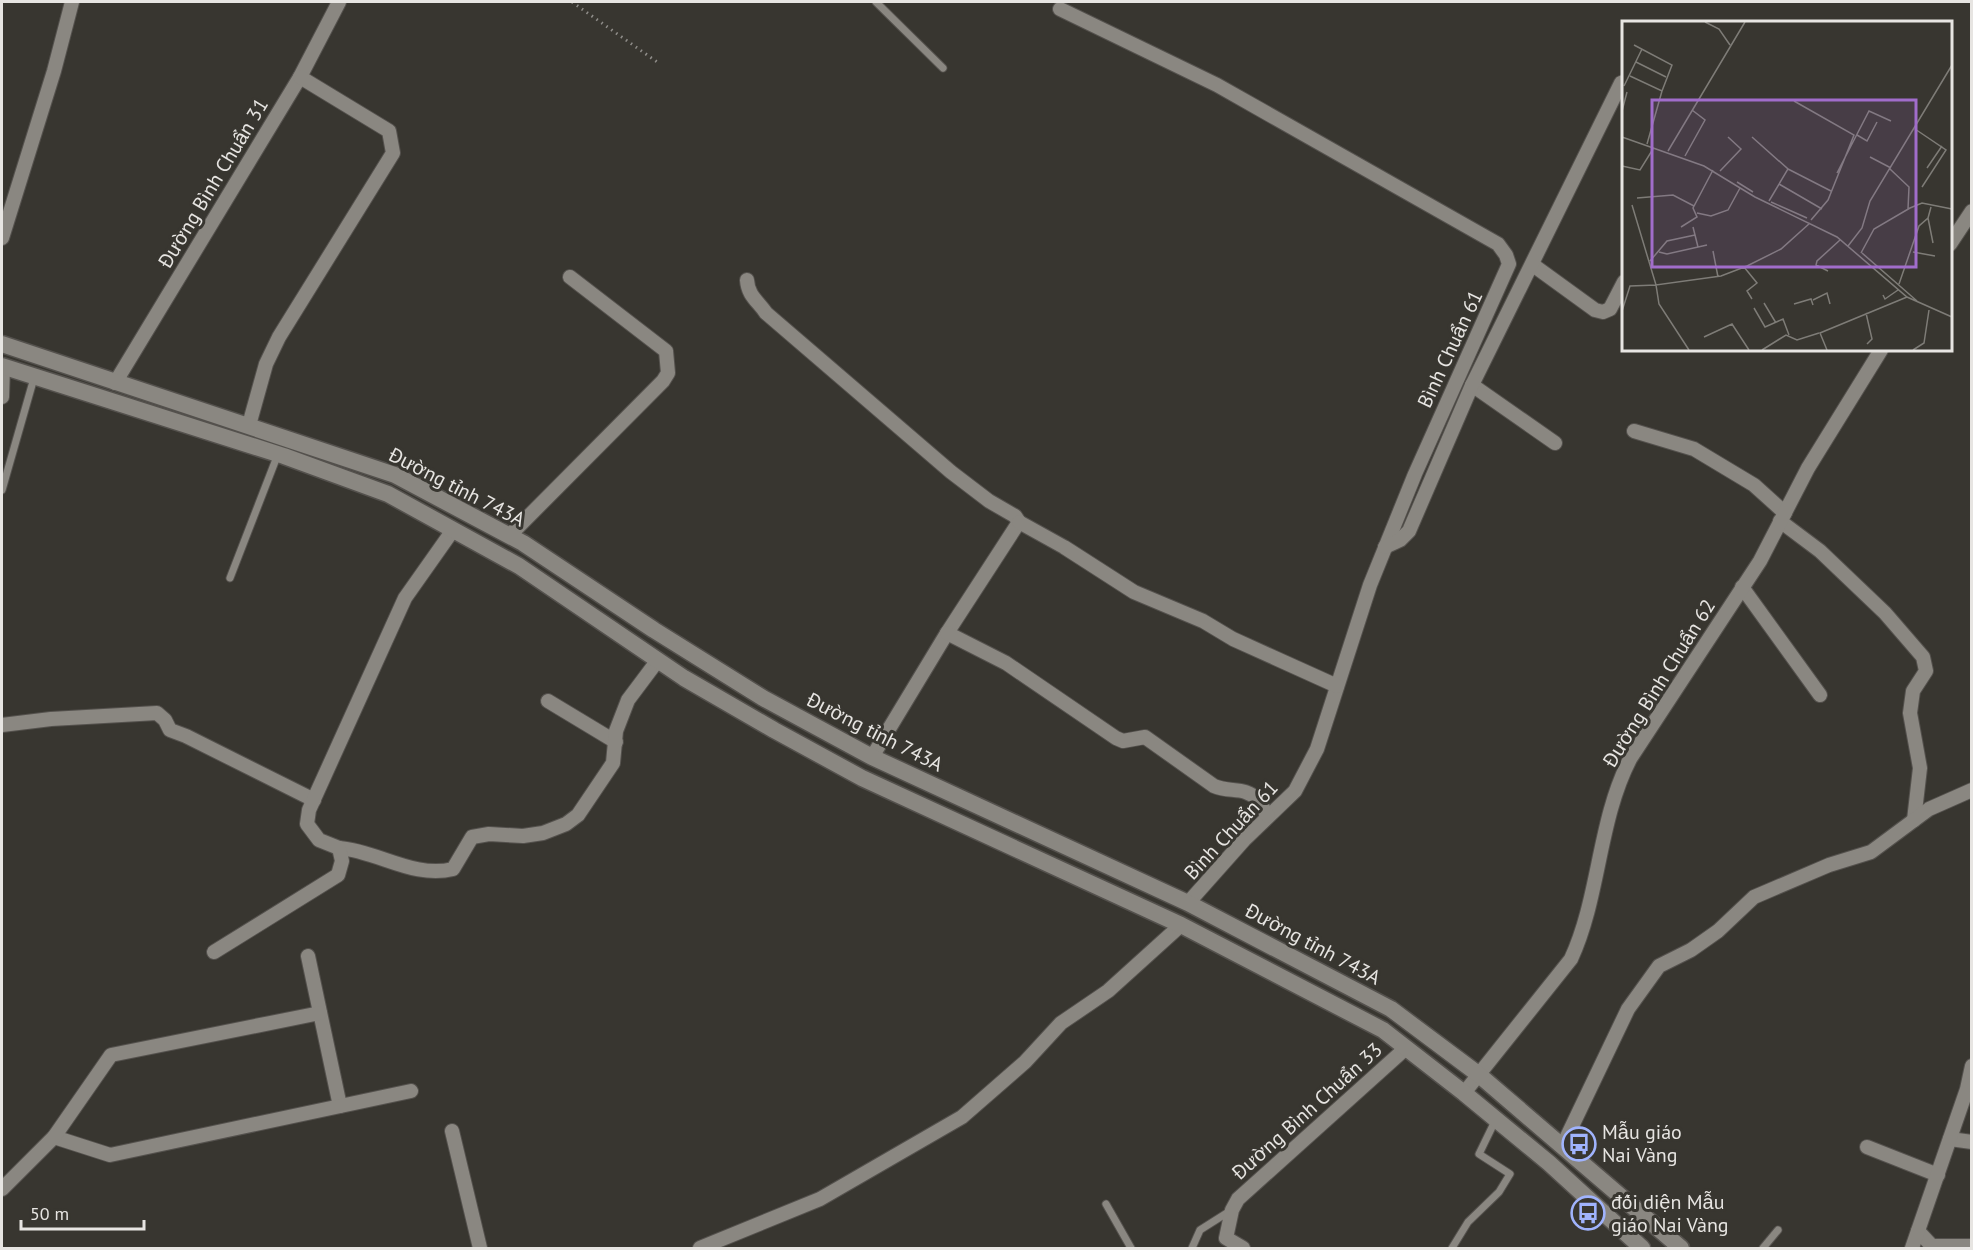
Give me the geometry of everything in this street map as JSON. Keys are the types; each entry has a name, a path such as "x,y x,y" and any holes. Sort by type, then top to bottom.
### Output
{"main road":[{"name":"Đường tỉnh 743A","path":"2,344 395,475 509,536 763,698 872,758 1188,903 1391,1009 1478,1074 1681,1248"},
{"name":"Đường tỉnh 743A","path":"2,367 278,454 388,494 519,566 658,660 774,730 862,778 1181,925 1383,1030 1549,1163 1642,1248"}],"street":[{"path":"2,238 54,70 72,2"},
{"name":"Đường Bình Chuẩn 31","path":"115,383 300,77 339,2"},
{"name":"Bình Chuẩn 61","path":"1060,9 1216,85 1498,244 1509,264 1507,273 1414,474 1370,585 1317,749 1295,790 1244,840 1188,903"},
{"path":"249,425 266,364 279,337 393,153 389,131 300,77"},
{"path":"1385,548 1400,540 1408,531 1472,385 1622,82"},
{"path":"1952,241 1970,215"},
{"path":"1533,265 1595,310 1603,312 1610,309 1622,284"},
{"path":"509,536 578,469 663,381 668,373 666,351 570,277"},
{"path":"747,280 752,298 766,313 951,471 989,501 1015,516 1019,522 1064,547 1134,592 1203,621 1233,639 1337,686"},
{"name":"Đường Bình Chuẩn 62","path":"1464,1093 1571,959 1579,942 1588,910 1612,805 1621,777 1630,759 1760,561 1808,468 1880,351"},
{"path":"2,367 2,397"},
{"path":"1472,385 1556,442"},
{"path":"1634,431 1694,449 1754,485 1783,517 1885,613 1923,657 1926,671 1913,691 1910,713 1920,768 1914,820"},
{"path":"872,758 947,633 1019,522"},
{"path":"453,530 405,598 309,810 307,824 319,840 400,866 441,872 453,869 472,837 489,834 523,836 543,833 566,824 578,815 613,763 616,731 628,700 658,660"},
{"path":"1742,587 1820,694"},
{"path":"947,633 1006,663 1116,738 1123,741 1145,737 1214,786 1222,790 1244,790 1260,801 1268,816"},
{"path":"548,701 616,742"},
{"path":"2,725 51,719 157,713 165,720 170,730 314,800"},
{"path":"1563,1145 1628,1009 1659,966 1691,950 1718,931 1754,897 1829,865 1871,852 1929,808 1971,790"},
{"path":"214,952 339,875 342,861 339,848"},
{"path":"700,1248 820,1199 962,1117 1025,1062 1062,1023 1108,991 1181,925"},
{"path":"308,956 340,1106"},
{"path":"2,1189 54,1137 111,1055 320,1013"},
{"name":"Đường Bình Chuẩn 33","path":"1226,1243 1232,1210 1238,1199 1406,1048"},
{"path":"1912,1248 1967,1089 1971,1066"},
{"path":"54,1137 110,1155 411,1091"},
{"path":"452,1131 480,1248"},
{"path":"1950,1139 1971,1142"},
{"path":"1867,1147 1938,1174"},
{"path":"1918,1231 1932,1246 1971,1246"},
{"path":"1226,1243 1243,1248"}],"lane":[{"path":"876,2 944,68"},
{"path":"2,490 34,378"},
{"path":"230,578 278,454"},
{"path":"1452,1248 1468,1222 1499,1192 1510,1174 1479,1154 1496,1119"},
{"path":"1106,1204 1131,1248"},
{"path":"1192,1248 1200,1230 1232,1210"},
{"path":"1763,1248 1778,1230"}],"path":[{"path":"572,2 660,64"}],"place":[{"name":"Mẫu giáo Nai Vàng","path":"1579,1144"},
{"name":"đối diện Mẫu giáo Nai Vàng","path":"1588,1213"}]}
